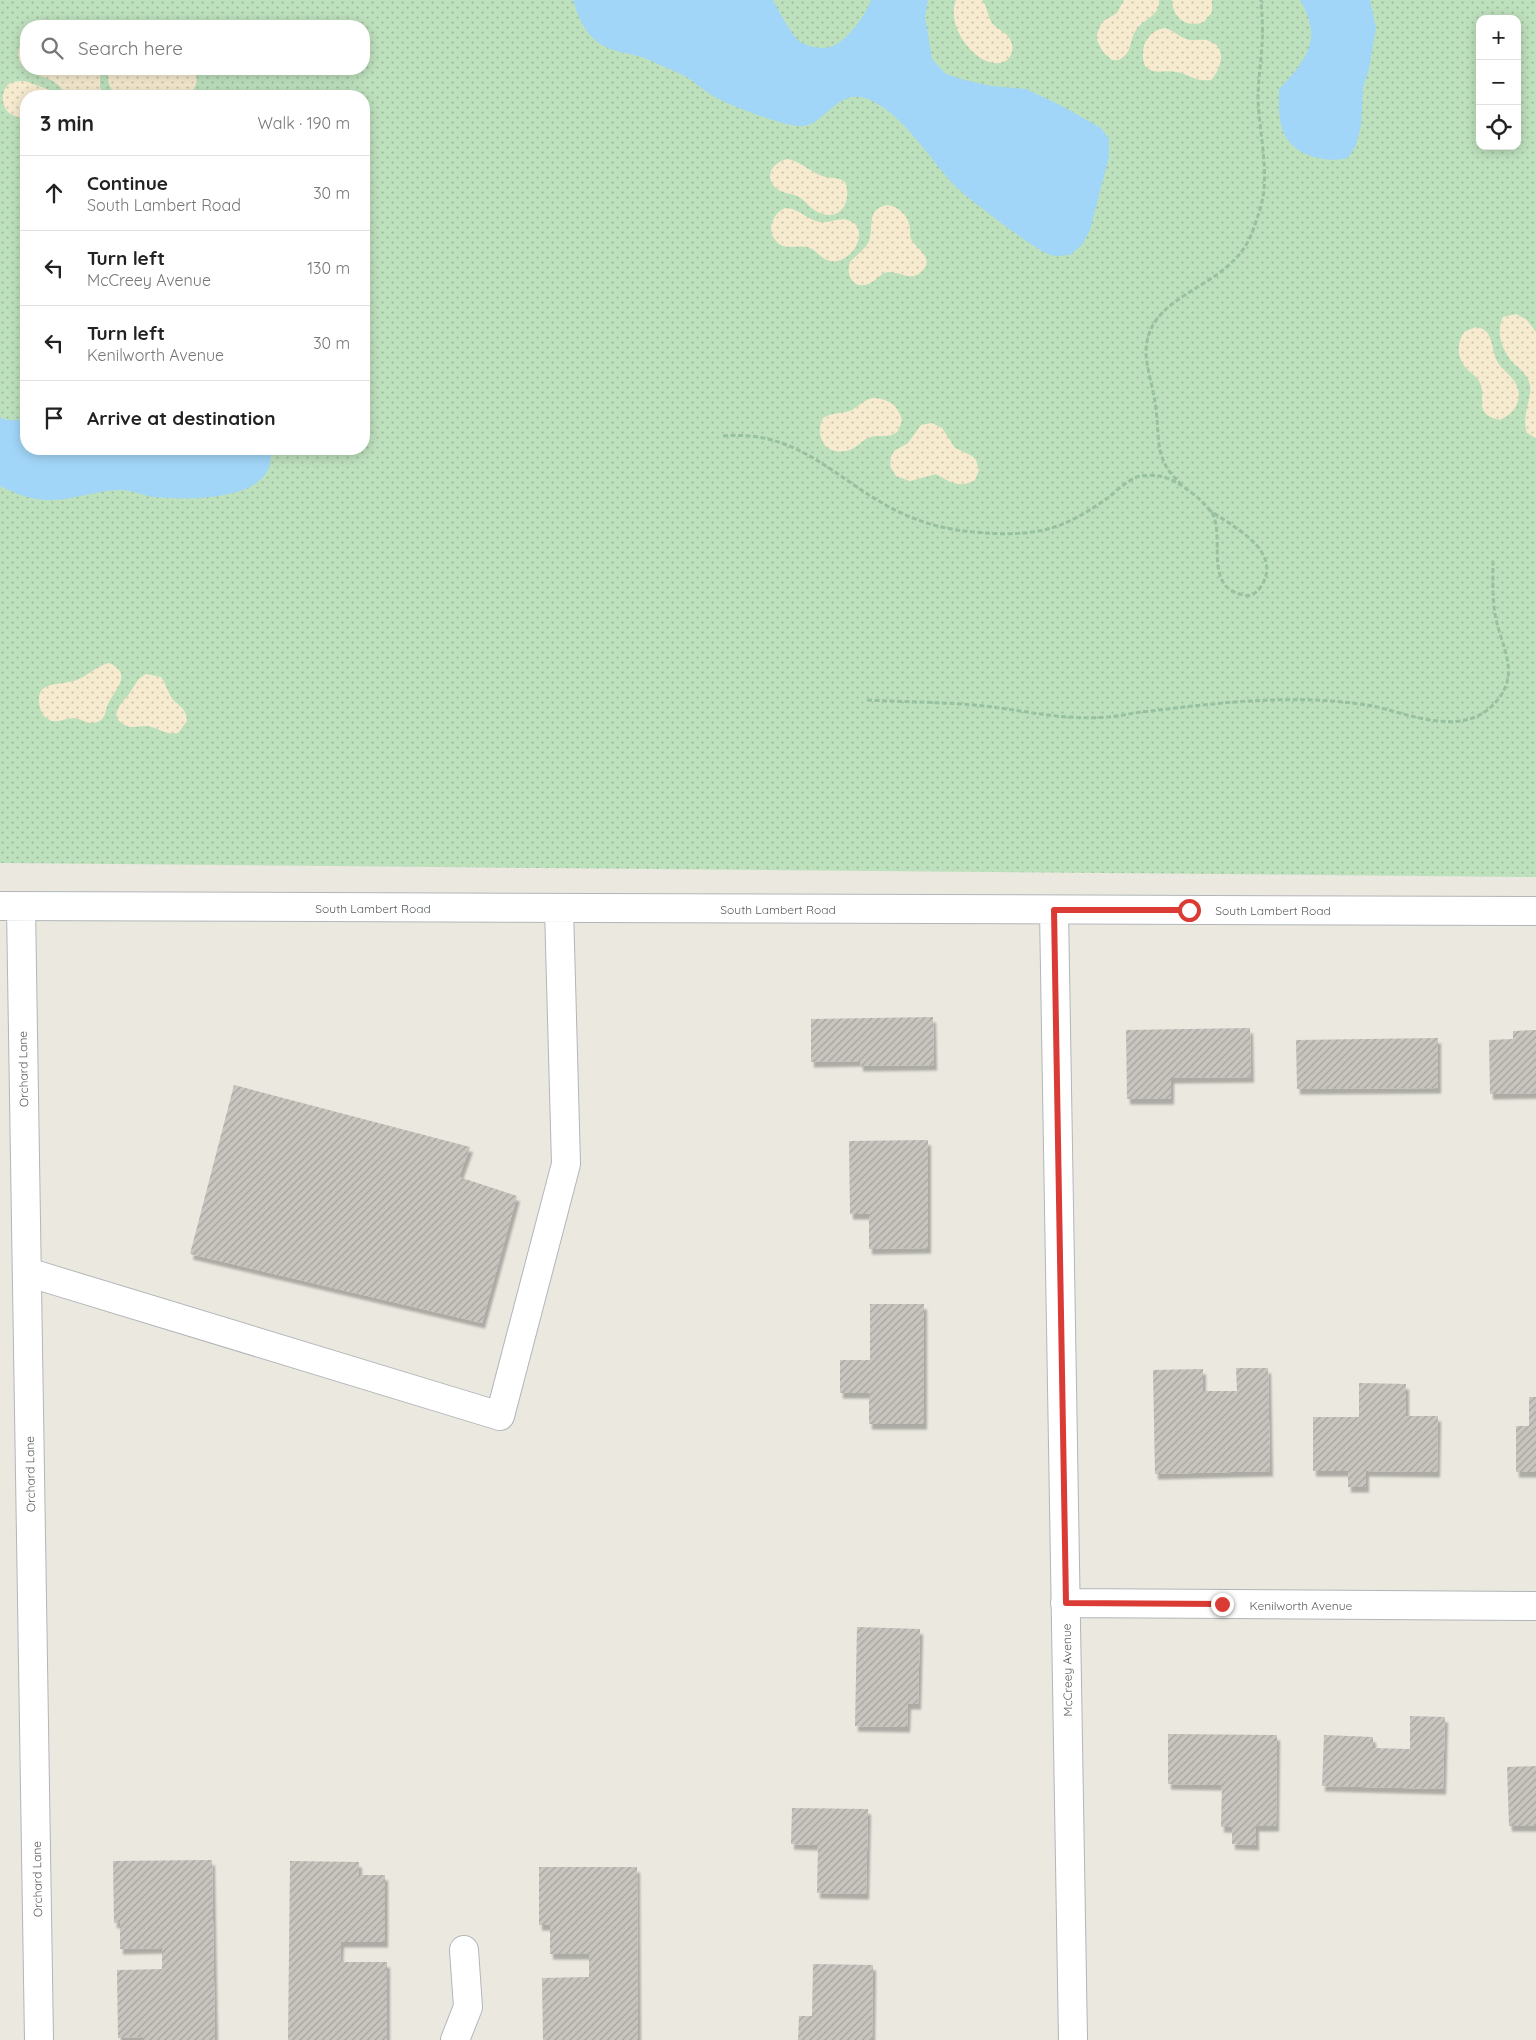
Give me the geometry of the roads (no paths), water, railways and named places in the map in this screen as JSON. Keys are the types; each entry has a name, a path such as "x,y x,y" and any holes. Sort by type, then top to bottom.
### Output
{"street":[{"name":"South Lambert Road","path":"10,907 1536,911"},
{"name":"Orchard Lane","path":"10,907 27,1272 39,2040"},
{"path":"27,1272 500,1416 566,1164 559,908"},
{"name":"McCreey Avenue","path":"1054,910 1073,2040"},
{"name":"Kenilworth Avenue","path":"1066,1603 1536,1606"},
{"path":"455,2040 468,2007 464,1950"}],"water":[{"path":"573,0 773,0 798,40 811,46 826,48 835,45 846,37 861,19 871,0 928,0 925,17 932,59 946,74 991,86 1026,89 1101,128 1109,139 1109,157 1090,230 1082,245 1070,255 1053,256 1044,252 1003,224 956,187 903,124 878,104 865,98 845,99 815,122 807,125 790,125 767,118 721,100 709,94 685,76 647,59 612,50 600,44 583,26"},
{"path":"1300,0 1370,0 1376,28 1369,69 1363,88 1361,126 1356,145 1348,158 1329,160 1300,151 1292,145 1282,128 1279,114 1279,89 1304,58 1311,38 1307,14"},
{"path":"0,417 6,420 20,420 20,455 270,455 269,466 261,479 247,488 228,494 208,497 153,497 120,490 60,500 45,500 19,494 0,486"}]}
